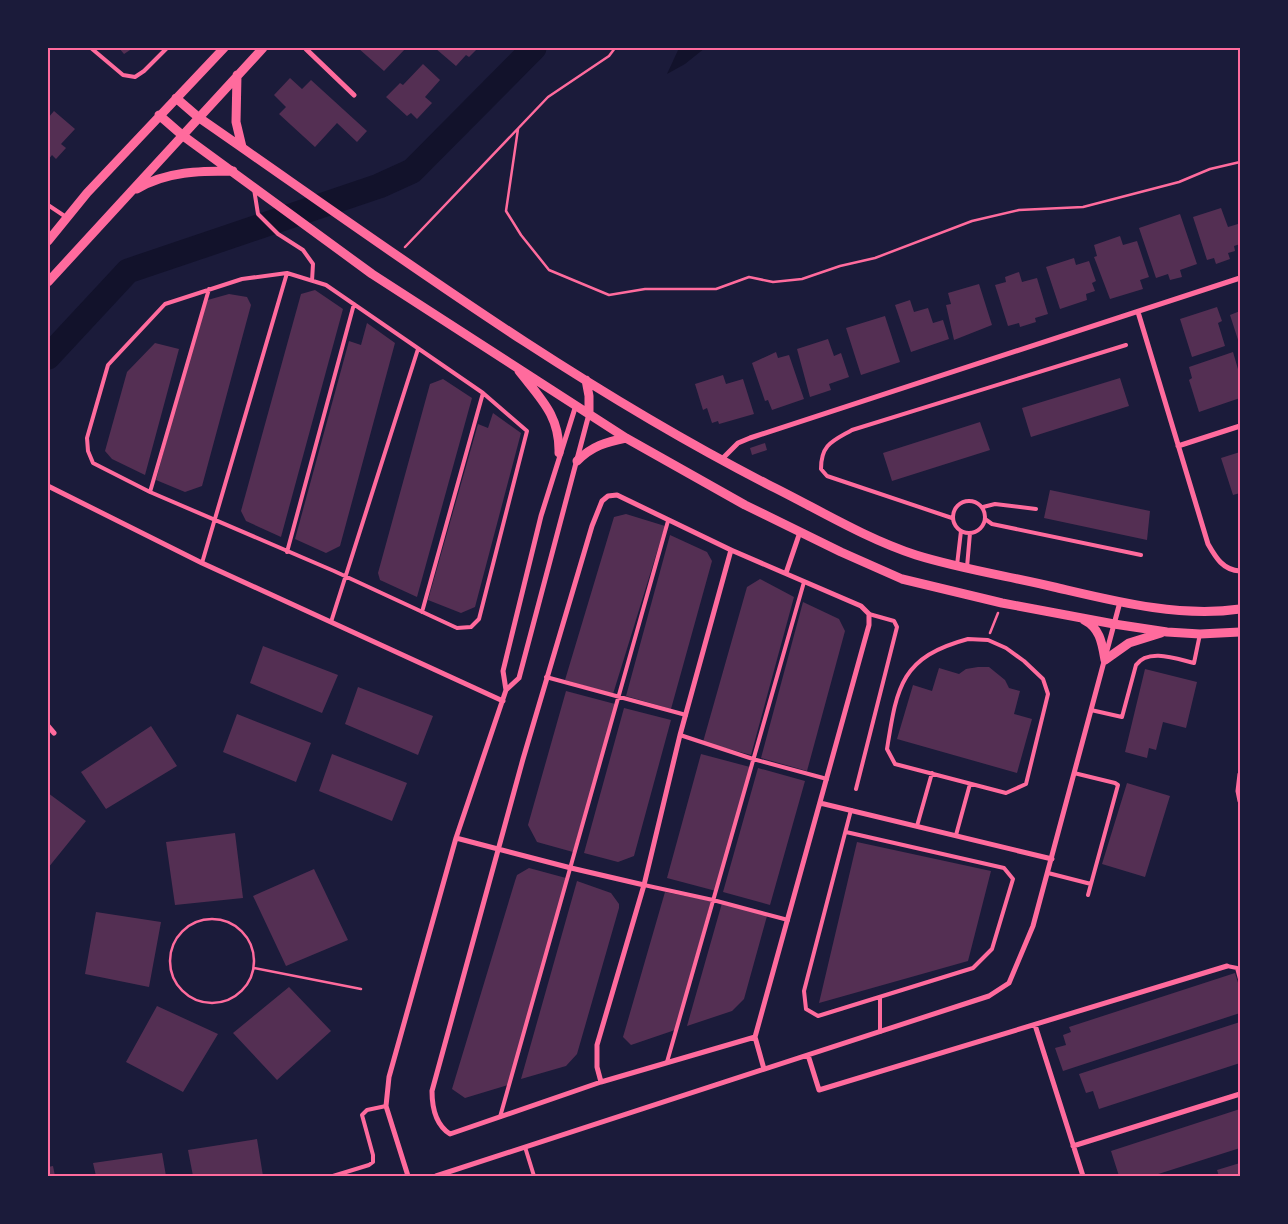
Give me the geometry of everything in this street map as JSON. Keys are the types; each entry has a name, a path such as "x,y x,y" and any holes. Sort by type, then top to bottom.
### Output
{"street":[{"path":"48,241 66,217 159,115 224,48"},
{"path":"48,282 263,48"},
{"path":"307,48 354,95"},
{"path":"237,75 236,122 242,147"},
{"path":"176,98 198,117 398,257 586,380 721,460 862,532 915,554 1120,602 1203,611 1240,609"},
{"path":"159,115 182,135 234,171 372,274 626,438 745,505 800,532 902,578 1002,603 1167,632 1200,634 1240,632"},
{"path":"125,197 148,182 175,174 234,171"},
{"path":"721,460 738,443 1240,278"},
{"path":"1138,312 1208,544 1218,561 1232,571 1240,571"},
{"path":"514,365 551,411 560,435 560,453"},
{"path":"506,690 519,678 563,506 577,461 589,413 589,396 586,380"},
{"path":"408,1176 386,1106 389,1077 456,838 503,701 506,690 503,671 541,516 560,453 576,404 589,396 605,392"},
{"path":"1178,446 1240,426"},
{"path":"577,461 586,451 601,444 626,438"},
{"path":"48,486 202,562 503,701"},
{"path":"755,1037 601,1082 450,1134 441,1128 432,1102 432,1091 456,998 546,677 602,501 608,496 617,495 730,550 861,606 869,614 870,625 755,1037 764,1069"},
{"path":"786,573 800,532"},
{"path":"601,1082 597,1066 597,1045 644,885 680,735 730,550"},
{"path":"436,1176 990,996 1009,983 1034,926 1120,602"},
{"path":"1077,617 1091,624 1097,631 1102,640 1104,660"},
{"path":"1104,660 1129,643 1167,632"},
{"path":"48,726 54,733"},
{"path":"1240,774 1238,791 1240,801"},
{"path":"820,803 1052,859"},
{"path":"456,838 644,885"},
{"path":"808,1055 819,1090 1228,966"},
{"path":"1035,1026 1083,1176"},
{"path":"1073,1146 1240,1094"}],"lane":[{"path":"91,48 123,74 134,77 144,71 167,48"},
{"path":"253,185 258,214 278,234 303,250 313,264 312,281"},
{"path":"48,205 66,217"},
{"path":"202,562 217,519 287,274"},
{"path":"287,274 312,281 326,285 484,392 528,431 479,619 471,627 457,628 217,519 150,492 93,463 88,451 87,438 108,365 165,304 242,279 287,274"},
{"path":"150,492 209,289"},
{"path":"287,552 354,304"},
{"path":"952,518 826,476 821,469 821,457 828,444 852,430 1126,345"},
{"path":"331,622 347,578 418,349"},
{"path":"422,612 484,392"},
{"path":"963,501 974,501 983,508 985,519 979,530 970,533 961,531 955,526 952,518 955,508 963,501"},
{"path":"983,508 995,504 1036,509"},
{"path":"985,519 992,524 1140,555"},
{"path":"500,1117 668,521"},
{"path":"957,565 961,531"},
{"path":"967,567 970,533"},
{"path":"668,1062 804,582"},
{"path":"856,789 897,627 894,621 869,614"},
{"path":"1091,710 1122,717 1136,665 1140,660 1149,656 1194,663 1200,634"},
{"path":"968,639 988,640 1006,648 1024,661 1043,679 1048,694 1026,784 1006,793 895,764 887,749 902,687 908,672 933,651 968,639"},
{"path":"546,677 686,715"},
{"path":"680,735 753,759 827,779"},
{"path":"1074,773 1115,782 1118,785 1088,894"},
{"path":"917,826 932,774"},
{"path":"956,835 970,784"},
{"path":"846,832 1004,868 1012,879 992,949 973,968 880,998 818,1016 806,1009 804,991 851,810"},
{"path":"1048,873 1091,884"},
{"path":"644,885 713,900 788,920"},
{"path":"1228,966 1237,968 1240,979"},
{"path":"880,998 880,1032"},
{"path":"333,1176 369,1166 373,1162 362,1114 367,1110 386,1106"},
{"path":"525,1147 534,1176"}],"path":[{"path":"398,257 414,236 548,97 609,56 615,48"},
{"path":"518,128 506,210 520,235 549,270 609,295 645,289 716,288 748,278 773,282 802,279 840,266 875,258 972,221 1019,210 1083,208 1178,182 1210,169 1240,162"},
{"path":"988,640 1002,603"},
{"path":"204,919 218,919 231,923 242,931 252,948 254,968 250,981 241,992 230,999 217,1003 204,1002 190,997 179,987 172,975 170,960 172,946 179,934 190,925 204,919"},
{"path":"254,968 361,989"}],"shaded area":[{"path":"679,48 705,48 685,64 667,74"}],"building":[{"path":"119,48 133,48 124,54"},
{"path":"358,48 406,48 384,71"},
{"path":"435,48 478,48 469,57 466,55 456,66"},
{"path":"423,64 440,80 425,97 432,103 417,119 411,113 407,116 386,97 400,83 403,85"},
{"path":"290,78 302,89 311,80 367,131 357,142 337,123 315,147 279,114 286,107 274,95"},
{"path":"54,111 75,129 61,144 66,148 56,159 52,155 48,160 48,118"},
{"path":"1221,208 1228,227 1238,224 1240,244 1234,246 1235,251 1228,253 1230,259 1216,264 1214,258 1207,260 1193,217"},
{"path":"1180,214 1197,264 1180,270 1182,277 1170,280 1168,274 1156,278 1139,228"},
{"path":"1120,236 1123,245 1137,241 1149,277 1140,280 1143,289 1110,299 1094,257 1097,256 1094,245"},
{"path":"1074,258 1076,265 1089,261 1096,281 1092,283 1095,291 1086,294 1087,300 1060,309 1046,267"},
{"path":"1019,272 1022,282 1037,278 1048,314 1035,318 1036,322 1020,327 1019,323 1008,326 995,285 1006,282 1005,277"},
{"path":"979,284 992,325 954,340 946,305 951,304 948,293"},
{"path":"315,290 343,309 281,537 246,521 241,511 301,294"},
{"path":"229,294 247,297 251,305 202,486 185,492 156,480 204,301"},
{"path":"910,300 914,312 928,308 933,323 943,320 949,339 911,352 895,305"},
{"path":"1217,307 1222,321 1218,323 1225,346 1192,357 1180,319"},
{"path":"1240,311 1240,346 1230,315"},
{"path":"885,316 900,362 861,375 846,328"},
{"path":"367,323 395,343 340,546 326,553 295,539 349,341 361,345"},
{"path":"828,339 834,356 841,353 849,377 829,384 831,390 810,397 797,349"},
{"path":"155,343 179,349 145,475 112,459 105,451 127,372"},
{"path":"776,352 778,358 789,355 804,399 772,410 768,400 765,401 752,363"},
{"path":"1233,352 1240,376 1240,398 1199,412 1189,380 1192,378 1189,367"},
{"path":"723,375 726,384 743,379 754,414 719,424 718,421 712,423 707,408 703,410 695,384"},
{"path":"1120,378 1129,406 1031,437 1022,408"},
{"path":"443,379 472,398 417,597 380,580 378,573 430,384"},
{"path":"493,413 521,433 475,607 461,613 428,600 478,424 488,428"},
{"path":"980,422 990,450 892,481 883,453"},
{"path":"765,443 767,450 752,455 750,448"},
{"path":"1240,452 1240,493 1233,495 1221,458"},
{"path":"1050,490 1150,511 1147,540 1044,518"},
{"path":"626,514 665,526 613,694 565,680 614,517"},
{"path":"670,535 707,552 712,561 671,709 626,696"},
{"path":"760,579 794,597 751,755 703,742 747,587"},
{"path":"803,602 839,619 845,631 807,771 761,758"},
{"path":"263,646 338,675 322,713 250,683"},
{"path":"989,667 1005,680 1009,688 1020,691 1014,714 1032,719 1017,773 897,739 913,685 932,691 939,668 959,674 966,669"},
{"path":"1145,669 1197,682 1186,728 1163,722 1156,750 1149,748 1147,758 1125,752"},
{"path":"358,687 433,716 418,755 345,724"},
{"path":"566,691 615,704 573,852 537,842 528,825"},
{"path":"624,708 671,720 634,856 618,862 584,853"},
{"path":"237,714 311,743 296,782 223,752"},
{"path":"151,726 177,766 106,809 81,772"},
{"path":"332,754 407,783 392,821 319,791"},
{"path":"701,754 750,767 716,891 667,878"},
{"path":"758,768 805,781 770,905 723,892"},
{"path":"1127,783 1170,796 1145,877 1102,864"},
{"path":"48,793 86,821 48,868"},
{"path":"235,833 243,898 175,905 166,842"},
{"path":"857,842 991,871 968,961 819,1003"},
{"path":"529,868 566,878 563,894 508,1085 465,1098 452,1089 517,875"},
{"path":"314,869 348,940 286,966 253,896"},
{"path":"577,881 611,893 619,904 619,908 577,1054 566,1066 521,1079"},
{"path":"665,892 711,901 675,1030 631,1045 623,1037"},
{"path":"722,903 767,916 744,999 732,1011 687,1026"},
{"path":"96,912 161,922 149,987 85,974"},
{"path":"1235,973 1240,989 1240,1013 1063,1071 1055,1048 1066,1045 1063,1035 1071,1032 1069,1027"},
{"path":"289,987 331,1031 277,1080 233,1033"},
{"path":"157,1006 218,1034 183,1092 126,1062"},
{"path":"1240,1022 1240,1063 1099,1109 1093,1091 1086,1093 1079,1074"},
{"path":"1240,1109 1240,1148 1152,1176 1119,1176 1111,1151"},
{"path":"257,1139 263,1176 193,1176 188,1150"},
{"path":"162,1153 166,1176 96,1176 93,1163"},
{"path":"1240,1163 1240,1176 1219,1176 1217,1170"},
{"path":"53,1166 55,1176 48,1176 48,1167"}],"waterway":[{"path":"48,357 128,271 379,186 412,171 534,48"}]}
